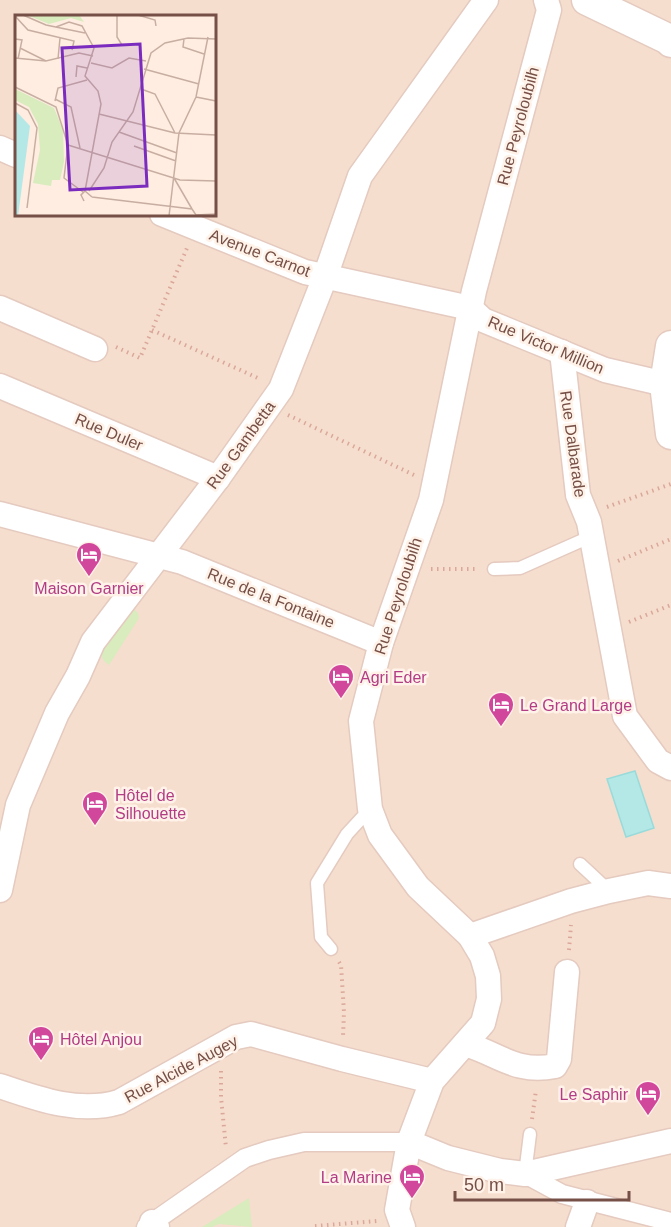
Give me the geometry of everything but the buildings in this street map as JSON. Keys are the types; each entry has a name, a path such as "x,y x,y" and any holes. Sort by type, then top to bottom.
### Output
{"street":[{"name":"Rue Gambetta","path":"0,890 5,833 57,713 78,676 93,642 218,478 275,397 325,276 360,176 486,0"},
{"name":"Rue Peyroloubilh","path":"401,1223 397,1210 409,1142 432,1081 483,1023 489,999 488,976 482,956 470,936 418,887 380,835 370,810 361,721 381,643 431,500 470,308 549,10 546,0"},
{"path":"587,0 671,42"},
{"path":"0,148 15,155"},
{"name":"Avenue Carnot","path":"167,216 305,272 325,276"},
{"name":"Rue Victor Million","path":"325,276 470,308 483,320 604,370 665,384"},
{"path":"0,308 95,349"},
{"path":"671,346 665,384 671,434"},
{"name":"Rue Dalbarade","path":"562,352 578,495 589,526 625,716 658,761 671,768"},
{"name":"Rue Duler","path":"0,386 218,478"},
{"name":"Rue de la Fontaine","path":"0,514 182,562 381,643"},
{"path":"470,936 571,912 609,891 648,883 671,886"},
{"path":"465,1044 480,1048 506,1063 538,1070 555,1066 559,1059 567,972"},
{"name":"Rue Alcide Augey","path":"0,1086 36,1098 77,1106 102,1107 119,1102 236,1037 251,1034 432,1081"},
{"path":"152,1225 245,1158 304,1142 409,1142 448,1158 500,1171 525,1173 671,1141"},
{"path":"525,1173 562,1194 671,1222"},
{"path":"578,1227 587,1202"}],"lane":[{"path":"494,569 520,568 589,526"},
{"path":"331,949 321,937 317,883 347,834 370,810"},
{"path":"580,864 609,891"},
{"path":"525,1173 530,1134"}],"path":[{"path":"95,349 99,339 140,358 196,228"},
{"path":"152,330 416,476"},
{"path":"589,526 671,484"},
{"path":"598,569 671,539"},
{"path":"407,569 494,569"},
{"path":"609,630 671,604"},
{"path":"331,949 341,965 344,1012 342,1059"},
{"path":"530,1134 538,1070"},
{"path":"221,1097 228,1169"},
{"path":"306,1227 401,1223"}],"shaded area":[{"path":"0,0 671,0 671,1227 0,1227"}],"green space":[{"path":"130,606 138,613 139,618 109,665 100,653"},
{"path":"249,1198 252,1227 219,1224 202,1227"}],"water":[{"path":"635,771 654,828 626,837 607,779"}],"place":[{"name":"Maison Garnier","path":"89,578"},
{"name":"Agri Eder","path":"341,700"},
{"name":"Le Grand Large","path":"501,728"},
{"name":"Hôtel de Silhouette","path":"95,827"},
{"name":"Hôtel Anjou","path":"41,1062"},
{"name":"Le Saphir","path":"648,1117"},
{"name":"La Marine","path":"412,1200"}]}
